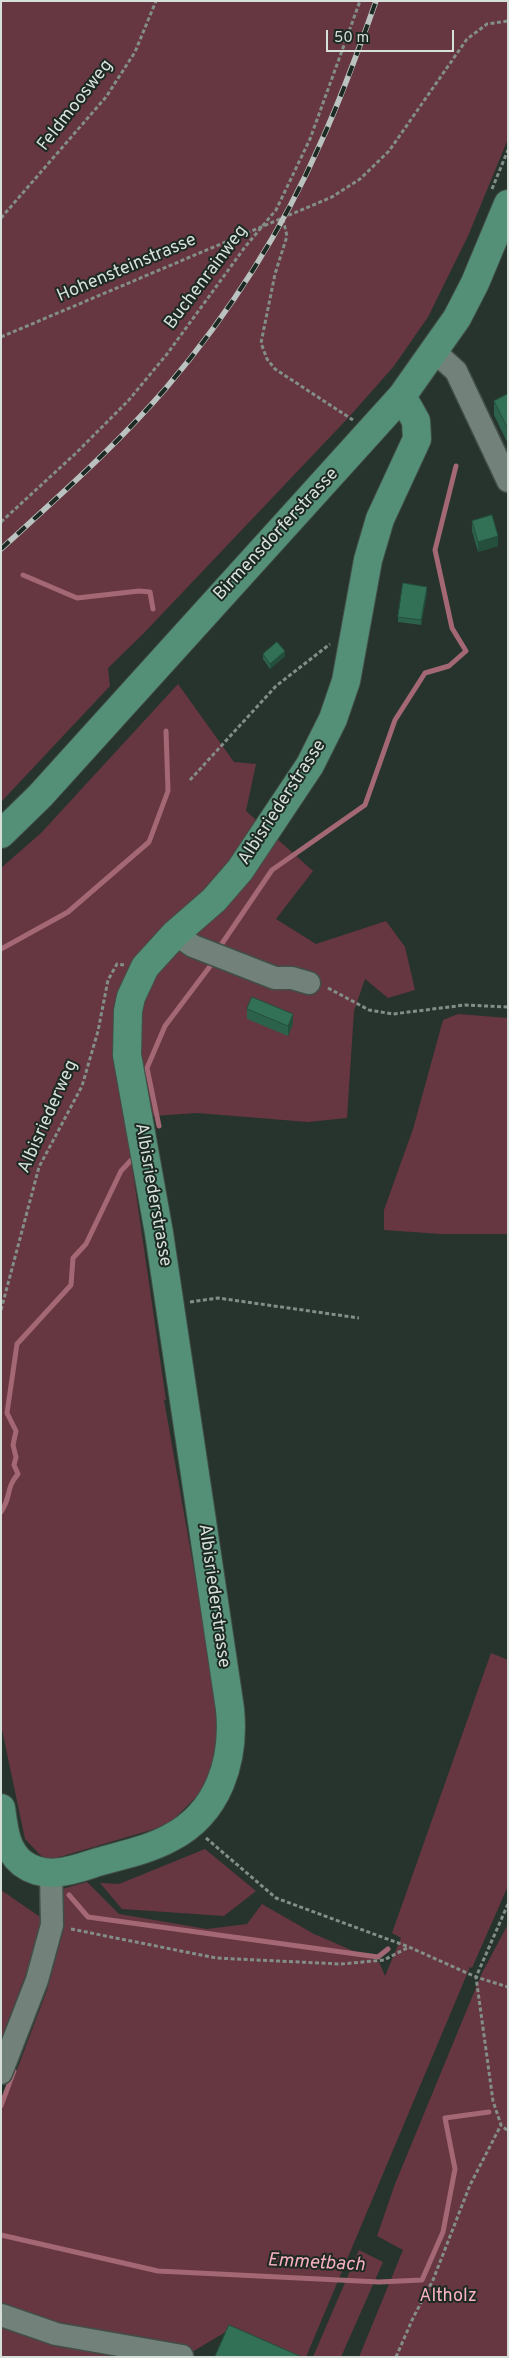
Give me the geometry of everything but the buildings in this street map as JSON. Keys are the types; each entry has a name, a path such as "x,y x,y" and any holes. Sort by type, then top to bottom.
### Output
{"main road":[{"name":"Birmensdorferstrasse","path":"1,834 40,796 402,396 435,352 457,318 475,283 499,199"},
{"name":"Albisriederstrasse","path":"1,1808 5,1837 15,1855 30,1868 40,1872 51,1873 70,1870 148,1848 180,1832 190,1825 209,1804 220,1786 229,1764 232,1736 230,1709 170,1306 126,1043 126,1026 131,997 145,968 175,934 214,900 234,878 310,765 334,719 346,681 368,560 380,519 417,439 416,421 402,396"}],"lane":[{"path":"435,352 456,371 508,481"},
{"path":"175,934 193,946 275,978 292,978 309,982"},
{"path":"1,2073 37,1980 52,1925 51,1873"},
{"path":"1,2315 56,2334 182,2356"}],"path":[{"name":"Feldmoosweg","path":"1,218 106,97 135,52 156,1"},
{"name":"Buchenrainweg","path":"1,522 75,454 128,401 167,354 245,246 276,210 310,138 360,1"},
{"name":"Hohensteinstrasse","path":"1,337 332,197 360,179 389,151 467,40 477,30 488,24 508,21"},
{"path":"499,199 508,150"},
{"path":"283,219 287,236 275,274 260,343 274,369 353,420 359,413"},
{"path":"190,780 276,686 337,639 354,637"},
{"name":"Albisriederweg","path":"1,1310 39,1167 82,1086 98,1031 108,980 117,964 145,968"},
{"path":"309,982 326,987 368,1010 393,1014 465,1004 508,1007"},
{"path":"170,1306 218,1298 359,1318"},
{"path":"206,1838 276,1898 409,1947 476,1978 508,1987"},
{"path":"508,1904 476,1978 493,2101 501,2125 508,2131"},
{"path":"52,1925 216,1958 341,1964 384,1960 409,1947"},
{"path":"396,2357 412,2318 433,2280 470,2185 501,2125"}],"green space":[{"path":"1,1 508,1 508,139 468,236 428,317 394,366 349,417 143,634 108,668 110,686 1,802"},
{"path":"178,684 234,762 256,764 246,811 313,871 276,919 316,944 386,921 405,947 415,990 388,998 365,979 354,1011 347,1118 308,1122 197,1113 125,1118 166,1400 164,1400 221,1723 211,1782 168,1825 46,1861 25,1839 1,1725 1,868 41,833"},
{"path":"458,1014 508,1018 508,1234 441,1234 384,1230 384,1210 413,1129 443,1020"},
{"path":"491,1653 508,1660 508,1886 472,1968 470,1967 306,2357 291,2357 229,2330 192,2352 191,2357 1,2357 1,2112 47,1990 64,1928 62,1889 87,1882 119,1914 207,1929 247,1924 262,1904 314,1934 379,1962 385,1976 401,1938 392,1933"},
{"path":"205,1849 256,1891 224,1916 122,1909 100,1883 119,1884"},
{"path":"1,1890 46,1921 1,2040"},
{"name":"Altholz","path":"508,1924 508,2357 359,2357 403,2250 377,2236 395,2184 482,1973"},
{"path":"359,2250 383,2262 341,2357 313,2357"}],"waterway":[{"path":"221,945 272,870 365,805 395,720 425,673 449,666 466,651 452,628 435,550 456,466"},
{"path":"23,575 77,598 139,591 150,592 153,609"},
{"path":"1,949 68,912 149,842 168,791 166,731"},
{"path":"159,1126 147,1068 165,1026 211,965"},
{"path":"1,1512 11,1484 18,1474 14,1465 16,1457 13,1445 16,1431 7,1413 17,1344 71,1285 73,1258 86,1244 121,1171 135,1156"},
{"path":"69,1895 88,1917 378,1957 388,1949"},
{"path":"1,2106 14,2071"},
{"name":"Emmetbach","path":"1,2235 158,2271 379,2282 422,2280 443,2232 455,2169 445,2118 489,2112"}],"railway":[{"path":"1,549 86,471 147,409 189,360 232,301 271,239 306,175 329,125 376,1"}]}
